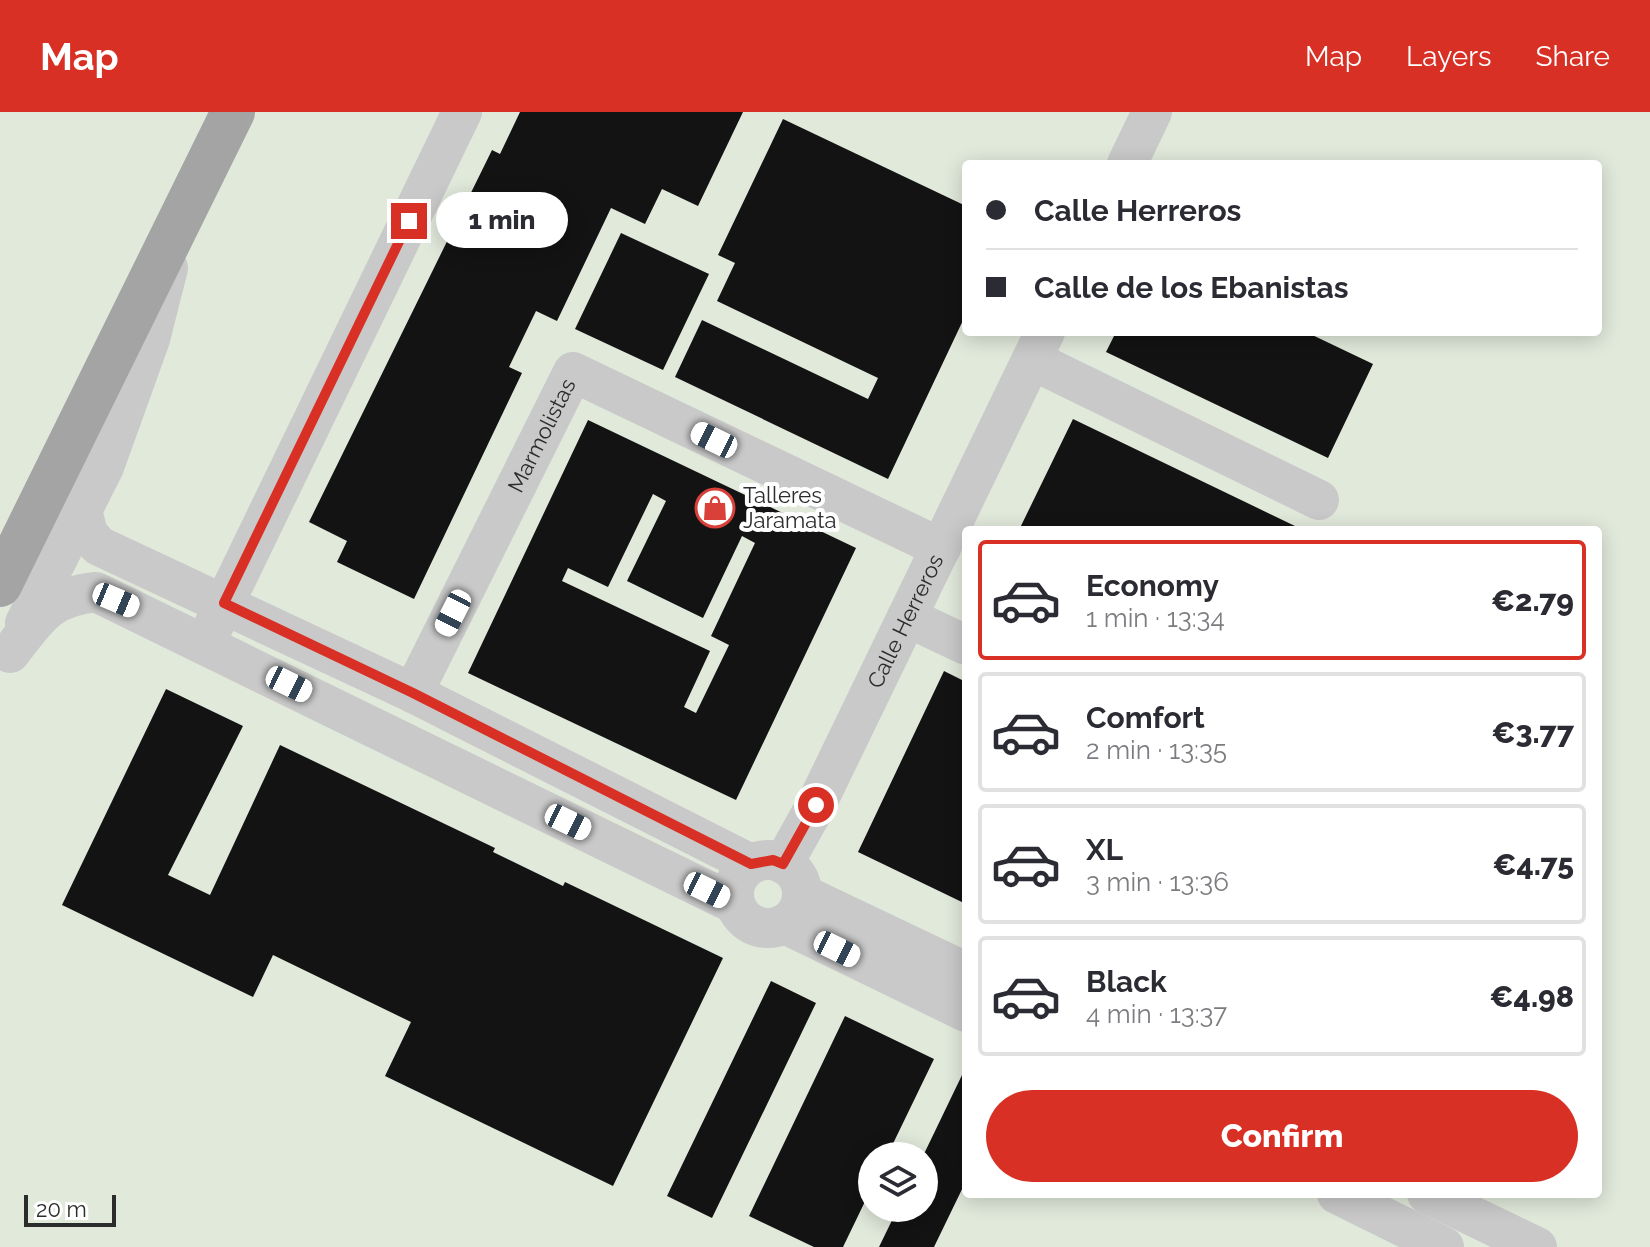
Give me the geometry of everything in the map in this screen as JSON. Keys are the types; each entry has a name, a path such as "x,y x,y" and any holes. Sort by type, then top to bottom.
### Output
{"main road":[{"path":"0,585 233,112"}],"lane":[{"path":"205,643 462,112"},
{"path":"1129,160 1152,112"},
{"path":"5,663 104,467 150,339 182,213"},
{"path":"1038,346 1319,500"},
{"name":"Calle Herreros","path":"735,904 736,881 780,886 816,805 1038,346"},
{"name":"Marmolistas","path":"413,693 573,372 941,548"},
{"path":"82,510 88,534 99,546 413,693 780,886 962,970"},
{"path":"5,663 53,602 73,594 96,592 735,904 746,921 755,926 765,928 780,886"},
{"path":"907,617 962,643"},
{"path":"780,886 962,1009"},
{"path":"1345,1198 1444,1247"},
{"path":"1435,1198 1537,1247"}],"shaded area":[{"path":"0,112 1650,112 1650,1247 0,1247"}],"building":[{"path":"520,112 743,112 698,206 662,189 645,224 611,208 557,321 536,311 509,367 522,373 414,599 337,562 347,541 309,522 492,150 500,154"},
{"path":"783,119 962,204 962,322 888,479 675,377 702,320 868,399 878,378 717,301 735,263 718,255"},
{"path":"621,233 709,274 663,370 575,329"},
{"path":"1114,336 1314,336 1373,364 1328,458 1106,352"},
{"path":"1073,419 1295,526 1021,526"},
{"path":"588,420 856,548 736,800 468,673","holes":["653,494 666,501 627,581 703,618 742,536 755,543 711,636 729,645 696,713 684,707 710,651 562,581 568,568 608,587"]},
{"path":"944,671 962,680 962,902 858,852"},
{"path":"166,689 243,726 168,875 210,895 280,745 495,848 493,852 563,886 565,882 723,958 613,1186 385,1076 411,1022 273,955 253,997 62,905"},
{"path":"771,981 816,1003 712,1218 667,1196"},
{"path":"845,1016 934,1059 894,1142 858,1142 858,1216 843,1247 814,1247 749,1216"},
{"path":"962,1075 962,1189 934,1247 879,1247 891,1222 938,1222 938,1142 930,1142"}],"place":[{"name":"Talleres Jaramata","path":"715,508"}],"route":[{"path":"409,221 224,603 413,693 751,864 773,860 783,864 816,805"}]}
